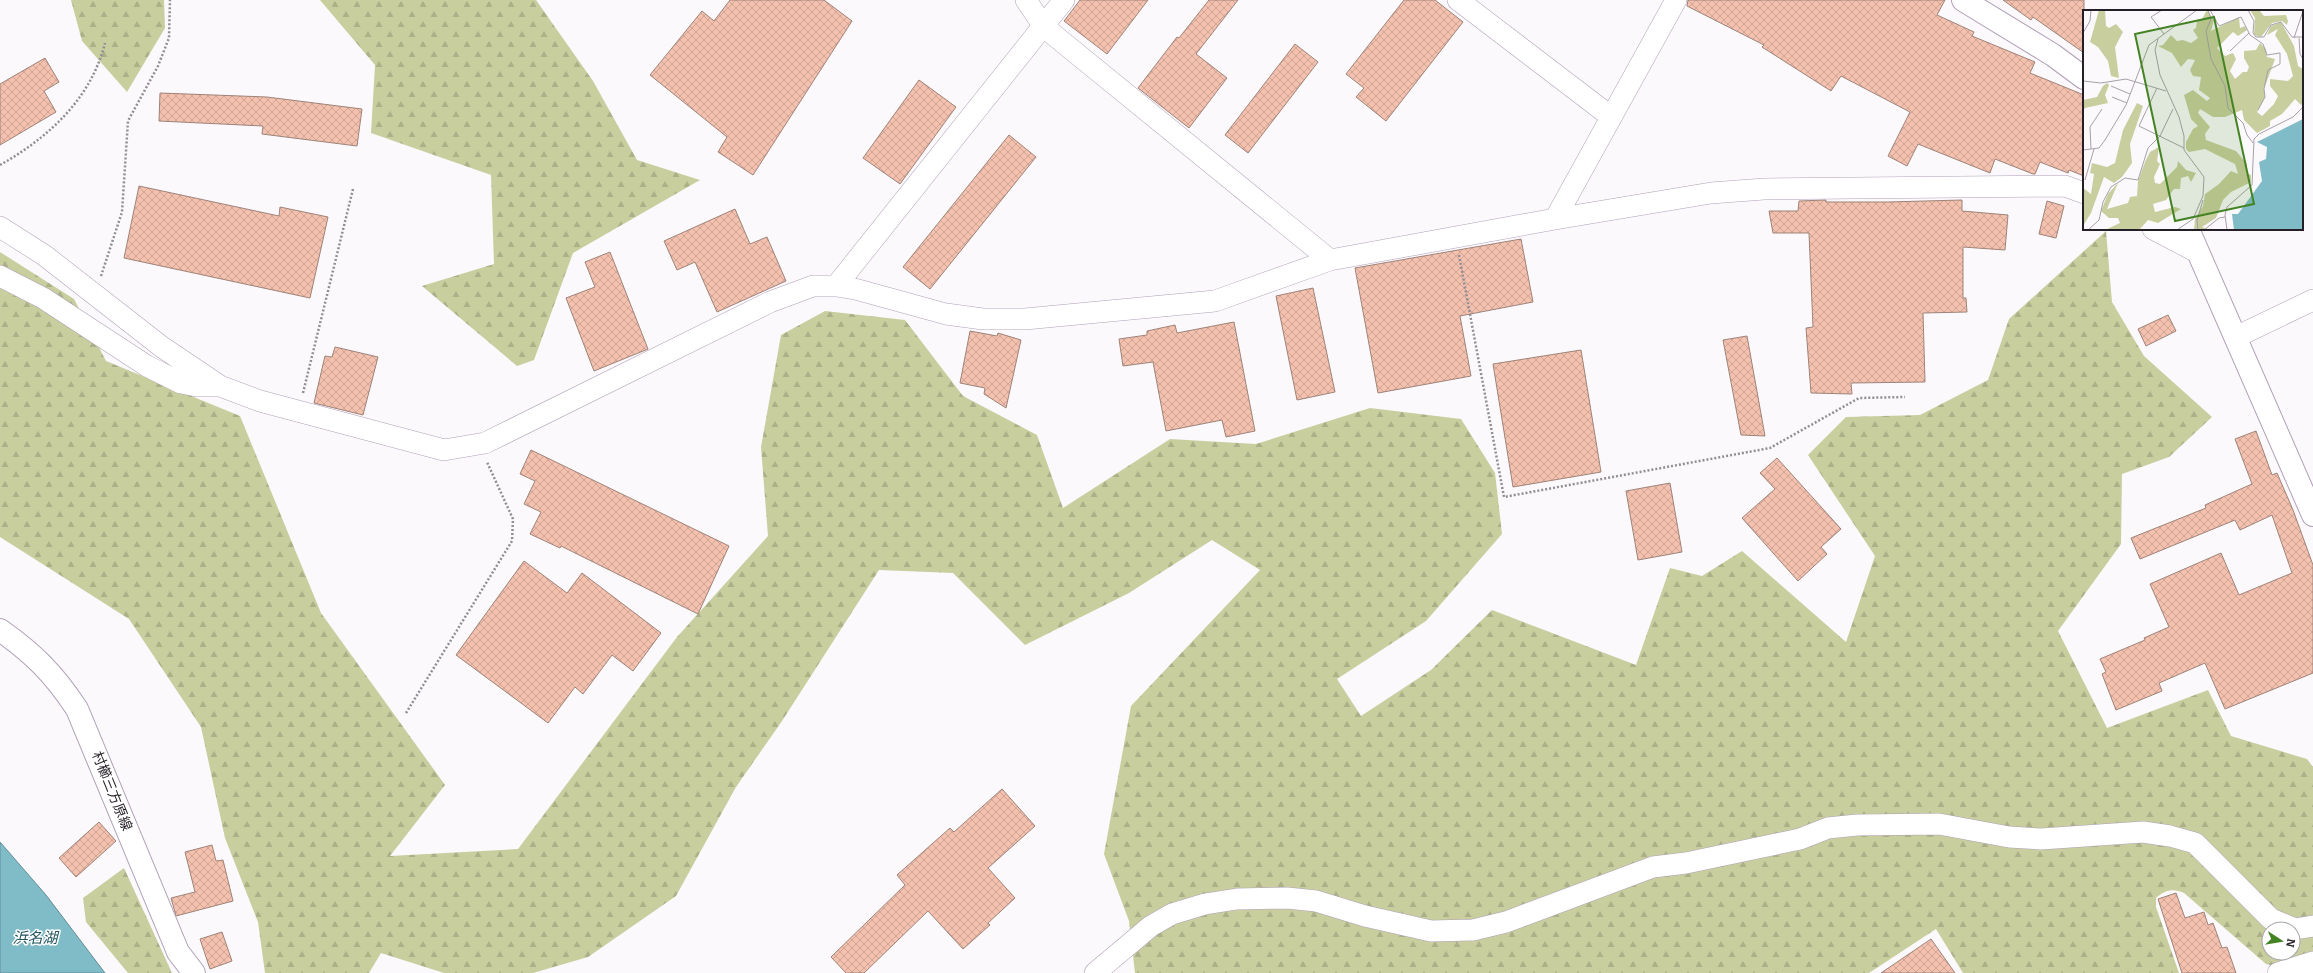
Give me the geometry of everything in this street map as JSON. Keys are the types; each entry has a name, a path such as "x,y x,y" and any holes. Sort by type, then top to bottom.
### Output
{"street":[{"path":"1026,0 1044,27 1330,260"},
{"path":"836,286 1064,0"},
{"path":"1458,0 1610,116"},
{"path":"1555,219 1610,116 1676,0"},
{"path":"1963,0 2053,55 2083,77"},
{"path":"0,227 44,255 94,296 162,347 220,386 260,401 444,450 485,443 770,302 813,286 836,286 855,289 946,314 983,319 1025,318 1215,301 1330,260 1555,219 1711,194 1764,189 2065,186 2083,193"},
{"path":"2155,230 2197,252"},
{"path":"2188,230 2313,515"},
{"path":"0,276 42,298 147,366 181,383 197,386 220,386"},
{"path":"2236,337 2313,300"},
{"name":"村櫛三方原線","path":"0,630 28,650 58,680 77,709 178,952 194,973"},
{"path":"1094,973 1151,926 1172,914 1206,904 1237,899 1287,898 1316,901 1365,916 1431,931 1468,930 1506,922 1653,867 1686,864 1800,838 1828,828 1858,825 1939,824 2009,837 2035,838 2143,832 2170,836 2195,843 2271,919 2295,929 2313,926"},
{"path":"2278,973 2313,962"}],"path":[{"path":"94,296 122,212 128,121 158,66 169,38 170,0"},
{"path":"0,165 41,140 66,115 96,71 105,44"},
{"path":"299,411 353,189"},
{"path":"1456,237 1504,497 1770,448 1858,398 1905,397"},
{"path":"406,713 512,541 513,519 479,444"}],"green space":[{"path":"71,0 164,0 165,28 127,92 82,41"},
{"path":"320,0 536,0 593,81 637,160 700,180 573,253 534,360 517,366 422,286 494,264 491,175 371,133 375,65"},
{"path":"2106,231 2112,302 2144,356 2212,417 2169,457 2122,474 2121,544 2058,631 2107,728 2208,690 2231,736 2307,759 2313,767 2313,955 2301,958 2301,921 2261,921 2261,960 2184,893 2173,890 2163,893 2156,898 2156,907 2179,973 1963,973 1936,929 1869,973 1135,973 1129,921 1104,854 1131,706 1260,570 1212,540 1129,593 1025,645 953,573 879,570 782,721 736,787 676,896 588,957 533,973 444,973 381,953 369,973 265,973 258,922 225,838 201,727 129,619 0,537 0,252 74,299 106,361 240,416 321,613 445,785 390,856 518,849 677,637 768,536 761,447 781,335 825,311 905,320 963,396 1037,435 1063,508 1170,439 1256,444 1370,408 1461,419 1495,473 1502,534 1426,621 1337,679 1361,716 1431,670 1492,610 1636,665 1670,568 1702,576 1742,551 1846,642 1875,556 1808,455 1846,417 1920,415 1988,380 2009,319"},
{"path":"124,868 172,973 128,973 86,922 83,898"},
{"path":"2263,961 2292,961 2274,966 2266,964"}],"water":[{"name":"浜名湖","path":"0,842 46,895 105,973 0,973"}],"building":[{"path":"730,0 824,0 852,21 753,175 718,152 727,137 650,75 702,11 714,21"},
{"path":"1080,0 1148,0 1107,54 1064,21"},
{"path":"1209,0 1238,0 1196,54 1227,78 1189,128 1138,88 1177,37 1179,38"},
{"path":"1404,0 1435,0 1463,22 1386,121 1356,97 1364,88 1346,74"},
{"path":"1688,0 1945,0 1937,15 1974,32 1972,36 2035,62 2030,73 2083,95 2083,176 2069,170 2068,173 2040,162 2035,174 2033,174 1995,159 1990,173 1918,144 1907,166 1888,156 1910,112 1841,76 1831,91 1762,47 1764,45 1687,6"},
{"path":"2003,0 2084,0 2083,52 2033,17 2031,20"},
{"path":"1295,44 1318,62 1248,153 1225,135"},
{"path":"45,58 59,82 44,91 56,112 0,145 0,84"},
{"path":"919,80 956,107 900,184 863,158"},
{"path":"160,93 267,97 362,109 357,146 262,134 263,126 159,121"},
{"path":"1009,135 1036,157 930,289 903,267"},
{"path":"139,186 279,216 280,207 328,217 310,298 124,258"},
{"path":"1826,200 1826,202 1888,202 1962,200 1962,211 2008,215 2005,250 1963,247 1963,298 1966,298 1967,312 1923,313 1925,382 1851,383 1852,394 1811,393 1806,328 1813,327 1809,233 1773,233 1769,211 1798,211 1799,201"},
{"path":"2047,201 2064,206 2056,238 2039,234"},
{"path":"735,209 750,244 767,237 786,281 717,312 695,262 677,270 664,241"},
{"path":"1521,239 1533,302 1460,316 1471,376 1378,393 1355,268"},
{"path":"610,252 648,349 594,371 566,298 595,287 585,262"},
{"path":"1313,288 1335,392 1297,400 1276,296"},
{"path":"2168,315 2176,331 2146,346 2138,329"},
{"path":"1234,322 1255,431 1226,437 1222,420 1166,431 1153,362 1123,366 1119,339 1147,335 1147,331 1175,325 1177,333"},
{"path":"970,331 997,336 998,333 1021,340 1006,408 984,394 985,388 960,383"},
{"path":"1747,336 1765,436 1741,435 1723,340"},
{"path":"335,347 378,357 363,415 314,403 325,356 332,357"},
{"path":"1581,350 1601,472 1513,487 1493,364"},
{"path":"2256,431 2272,475 2277,473 2293,510 2313,565 2313,673 2225,709 2205,663 2159,683 2162,691 2116,710 2102,674 2106,672 2100,659 2145,640 2144,638 2169,627 2150,584 2221,553 2239,595 2292,573 2272,515 2240,530 2235,520 2140,559 2131,538 2206,508 2205,505 2252,484 2235,439"},
{"path":"531,450 729,546 698,614 561,546 560,548 530,534 541,512 524,504 535,481 520,474"},
{"path":"1777,458 1841,529 1821,547 1827,554 1798,581 1742,518 1775,489 1760,473"},
{"path":"1670,483 1682,552 1638,560 1626,491"},
{"path":"524,561 567,593 582,573 661,633 633,671 612,655 583,694 575,687 548,723 456,655"},
{"path":"1002,789 1035,826 988,868 1015,898 988,923 990,925 963,949 928,911 864,973 846,973 831,957 905,885 897,875 950,828 954,832"},
{"path":"99,822 116,841 76,877 59,858"},
{"path":"212,845 216,861 223,860 233,901 176,916 171,898 195,892 185,852"},
{"path":"2176,893 2185,918 2204,912 2208,925 2213,923 2222,948 2227,947 2236,973 2182,973 2158,899"},
{"path":"222,932 232,961 210,969 200,939"},
{"path":"1931,939 1955,973 1881,973"}]}
